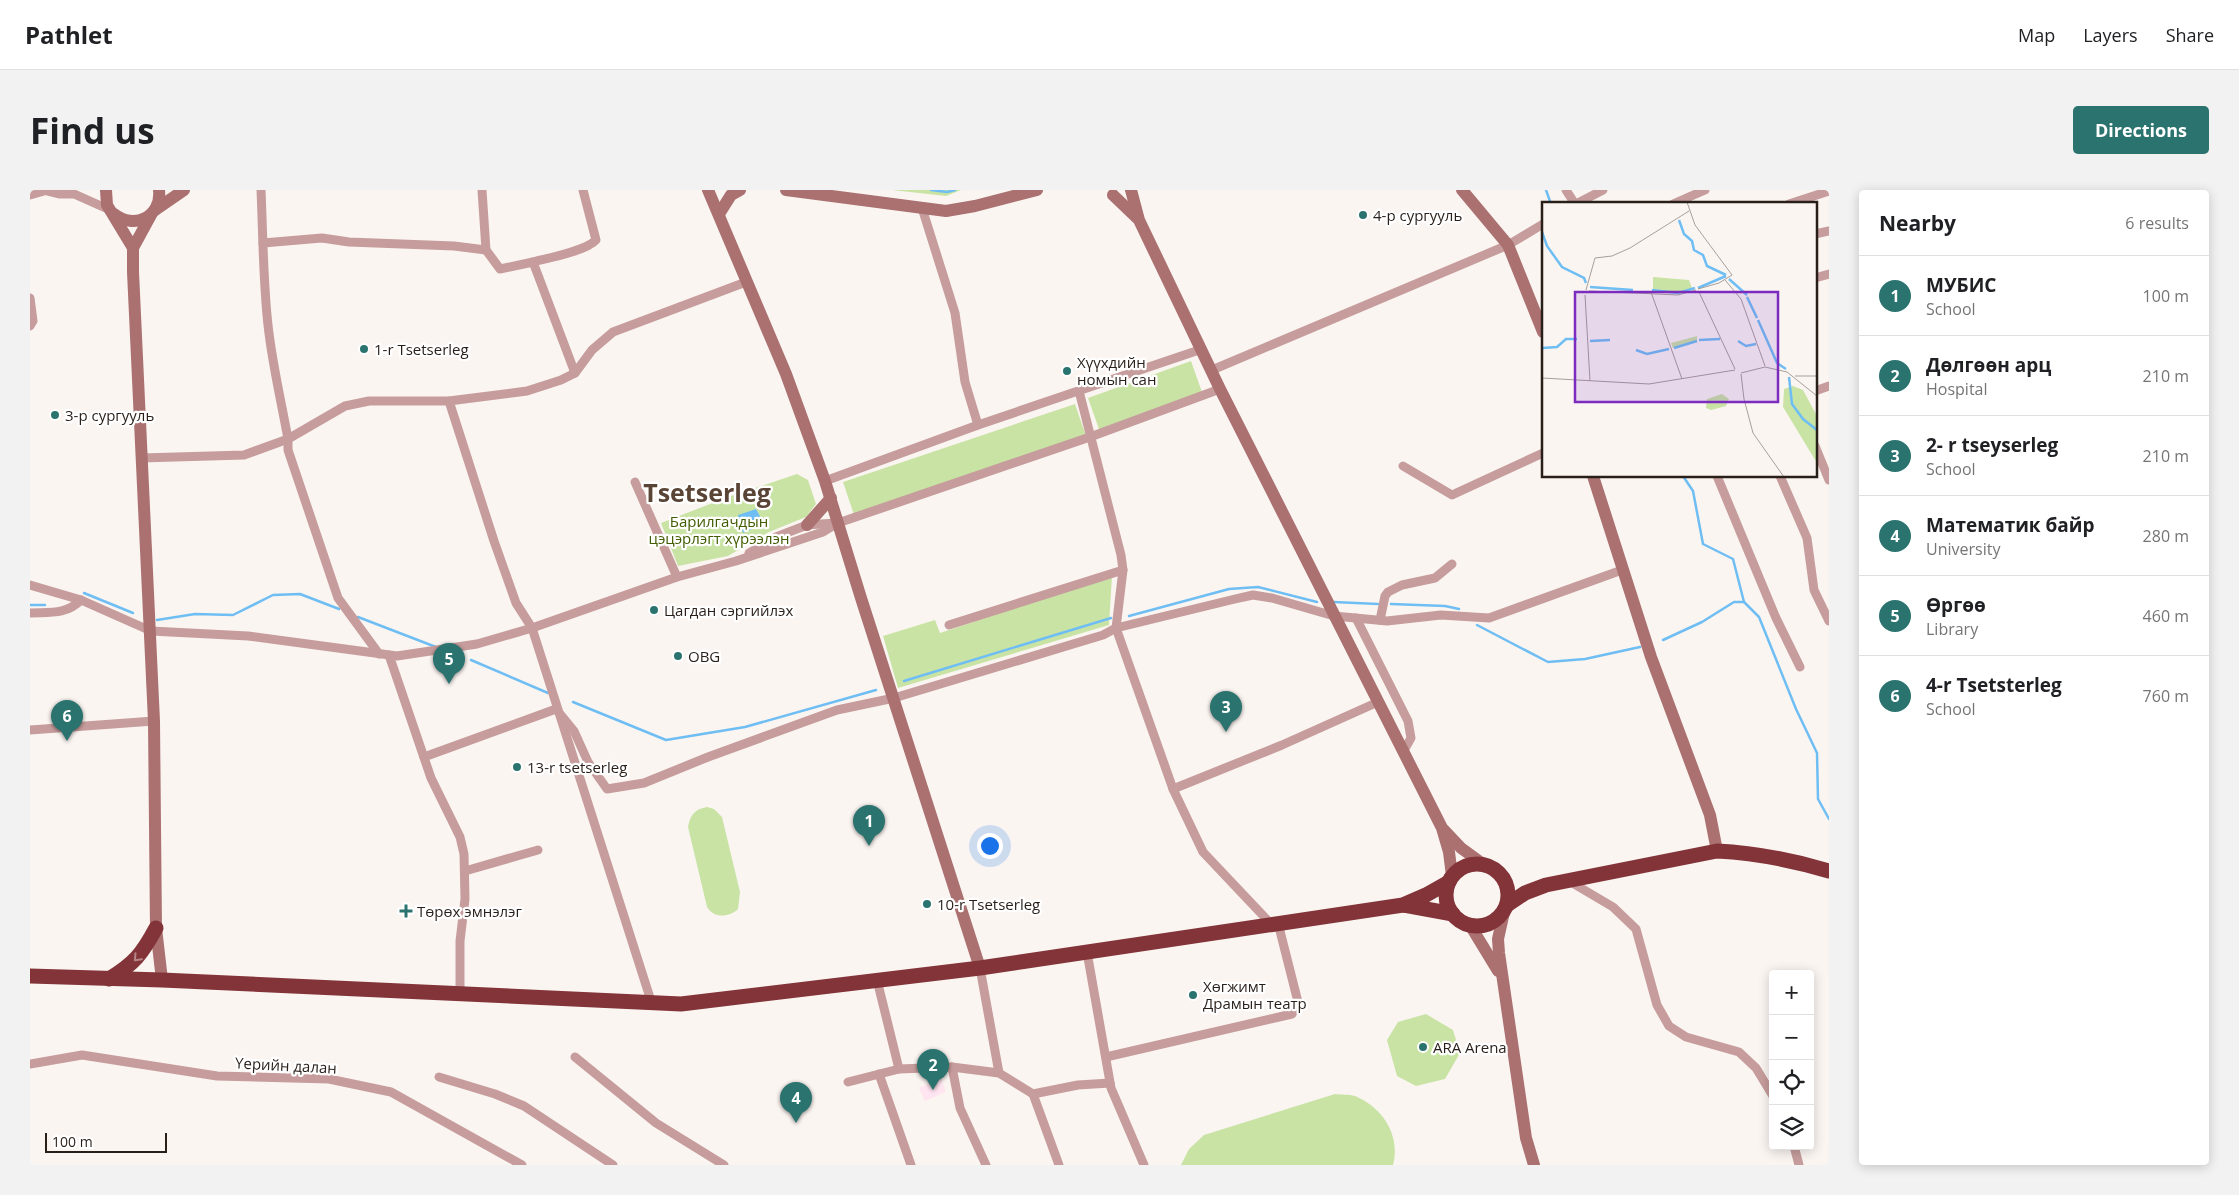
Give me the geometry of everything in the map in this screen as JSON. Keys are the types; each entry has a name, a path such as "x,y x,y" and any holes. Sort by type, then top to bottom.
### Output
{"highway":[{"path":"1450,879 1446,893 1448,904 1453,914 1461,922 1480,926 1489,924 1505,908 1525,893 1546,885 1717,851 1746,852 1792,860 1829,871"},
{"path":"30,976 162,980 681,1004 980,968 1402,905 1426,895 1466,866 1483,864 1494,868 1502,875 1507,884 1509,895 1505,908"},
{"path":"1502,875 1524,882 1546,885"},
{"path":"1402,905 1453,914"},
{"path":"109,979 135,962 143,952 156,928"}],"street":[{"path":"74,194 88,190"},
{"path":"106,190 106,199 112,212 133,248 154,721 156,928 162,980"},
{"path":"133,248 159,200 159,190"},
{"path":"30,195 44,191 74,194 112,212 124,220 135,222 184,190"},
{"path":"262,190 268,326 288,438 288,450 338,598 379,654"},
{"path":"482,190 486,250 500,269 571,252 593,244 596,240 583,190"},
{"path":"708,190 786,374 831,498 861,598 980,968 999,1073"},
{"path":"719,214 732,195 740,190"},
{"path":"786,190 946,211 975,206 1038,190"},
{"path":"1108,192 1119,196 1131,190 1139,220 1220,389 1442,828 1461,848 1483,864"},
{"path":"1462,190 1508,245 1542,330"},
{"path":"1566,190 1575,202"},
{"path":"1580,202 1603,190"},
{"path":"1678,202 1705,190"},
{"path":"1795,202 1829,191"},
{"path":"1108,192 1139,220"},
{"path":"922,208 955,313 965,382 978,425"},
{"path":"1212,370 1508,245 1542,225"},
{"path":"1816,234 1829,231"},
{"path":"263,243 322,238 349,242 454,246 486,250"},
{"path":"533,262 575,373"},
{"path":"1816,278 1829,274"},
{"path":"141,458 244,455 288,438 345,406 369,401 449,401 527,391 561,380 575,373 592,350 613,332 746,282"},
{"path":"30,298 33,321 30,326"},
{"path":"825,481 978,425 1202,349"},
{"path":"1816,391 1829,386"},
{"path":"30,585 81,600 150,631 248,636 397,656 445,650 477,644 532,628 677,577 736,562 824,532 838,523 1220,389"},
{"path":"1079,391 1123,570 1116,628 1173,789 1203,852 1275,923 1298,1002 1292,1014 1106,1057"},
{"path":"449,401 516,603 532,628 556,709 652,1004"},
{"path":"1816,448 1829,480"},
{"path":"1403,466 1452,495 1542,453"},
{"path":"1594,478 1651,657 1710,815 1717,851"},
{"path":"1718,478 1776,618 1800,667"},
{"path":"1781,478 1807,538 1814,590 1829,621"},
{"path":"635,482 677,577"},
{"path":"807,525 831,498"},
{"path":"736,562 776,537 807,525 838,523"},
{"path":"1380,620 1385,596 1388,592 1402,585 1434,578 1452,564"},
{"path":"949,625 1123,570"},
{"path":"556,709 574,731 588,762 607,789 644,783 708,757 837,710 894,698 1103,635 1116,628 1253,596 1272,598 1334,616 1380,620 1441,616 1489,618 1622,570"},
{"path":"31,614 61,612 73,609 81,600"},
{"path":"1356,618 1408,721 1411,738 1403,752"},
{"path":"389,655 432,778 460,837 465,871 465,899 460,941 460,995"},
{"path":"1173,789 1282,745 1378,702"},
{"path":"424,757 556,709"},
{"path":"30,730 154,721"},
{"path":"1442,828 1450,879"},
{"path":"465,871 538,850"},
{"path":"1568,880 1613,907 1636,929 1657,1005 1670,1026 1686,1037 1740,1052 1756,1068 1769,1089"},
{"path":"1505,908 1498,939 1526,1138 1534,1165"},
{"path":"1470,925 1488,953 1503,982"},
{"path":"1087,952 1110,1083 1144,1165"},
{"path":"877,980 899,1069"},
{"name":"Үерийн далан","path":"30,1064 82,1055 217,1076 329,1079 391,1092 522,1165"},
{"path":"574,1056 656,1123 724,1165"},
{"path":"952,1067 960,1108 986,1165"},
{"path":"848,1082 899,1069 952,1067 999,1073 1033,1094 1058,1165"},
{"path":"879,1074 911,1165"},
{"path":"439,1077 495,1094 524,1106 613,1165"},
{"path":"1033,1094 1078,1085 1110,1083"},
{"path":"1795,1150 1799,1165"}],"shaded area":[{"path":"941,1078 946,1092 925,1101 919,1088"}],"green space":[{"path":"892,190 961,190 946,196"},
{"path":"1191,361 1203,395 1100,432 1088,398"},
{"path":"1075,404 1086,436 854,515 843,482"},
{"name":"Барилгачдын цэцэрлэгт хүрээлэн","path":"797,474 808,480 816,504 806,517 769,532 728,556 678,566 661,523 728,497"},
{"path":"1112,576 1109,625 898,688 883,636 935,620 940,633"},
{"path":"707,807 714,809 722,817 740,892 738,909 731,914 722,916 714,914 707,907 688,827 694,813 699,809"},
{"name":"ARA Arena","path":"1426,1014 1453,1030 1460,1053 1445,1079 1416,1086 1397,1076 1387,1040 1398,1022"},
{"path":"1335,1094 1355,1096 1365,1101 1381,1115 1392,1133 1395,1154 1393,1165 1181,1165 1189,1149 1204,1135"}],"water":[{"path":"756,509 764,524 743,533 738,515"}],"waterway":[{"path":"931,190 947,192 955,190"},
{"path":"1546,190 1550,202"},
{"path":"1684,478 1693,491 1703,544 1733,559 1744,602 1759,617 1796,709 1817,753 1818,799 1829,819"},
{"path":"1129,616 1229,589 1258,587 1317,602"},
{"path":"84,593 133,613"},
{"path":"157,620 195,614 233,615 273,595 300,594 339,609"},
{"path":"1334,602 1378,604"},
{"path":"1663,640 1702,622 1734,602 1744,602"},
{"path":"1391,604 1445,606 1459,609"},
{"path":"30,605 45,605"},
{"path":"358,617 436,647"},
{"path":"904,681 1111,618"},
{"path":"1477,625 1548,662 1585,659 1640,647"},
{"path":"448,651 454,654"},
{"path":"471,660 548,693"},
{"path":"573,702 666,740 745,727 876,690"}],"place":[{"name":"4-р сургууль","path":"1363,215"},
{"name":"1-r Tsetserleg","path":"364,349"},
{"name":"Хүүхдийн номын сан","path":"1067,371"},
{"name":"3-р сургууль","path":"55,415"},
{"name":"Цагдан сэргийлэх","path":"654,610"},
{"name":"OBG","path":"678,656"},
{"name":"Өргөө","path":"449,684"},
{"name":"2- r tseyserleg","path":"1226,732"},
{"name":"4-r Tsetsterleg","path":"67,741"},
{"name":"13-r tsetserleg","path":"517,767"},
{"name":"МУБИС","path":"869,846"},
{"name":"10-r Tsetserleg","path":"927,904"},
{"name":"Төрөх эмнэлэг","path":"406,911"},
{"name":"Хөгжимт Драмын театр","path":"1193,995"},
{"name":"ARA Arena","path":"1423,1047"},
{"name":"Дөлгөөн арц","path":"933,1090"},
{"name":"Математик байр","path":"796,1123"}],"district":[{"name":"Tsetserleg","path":"707,492"}]}
